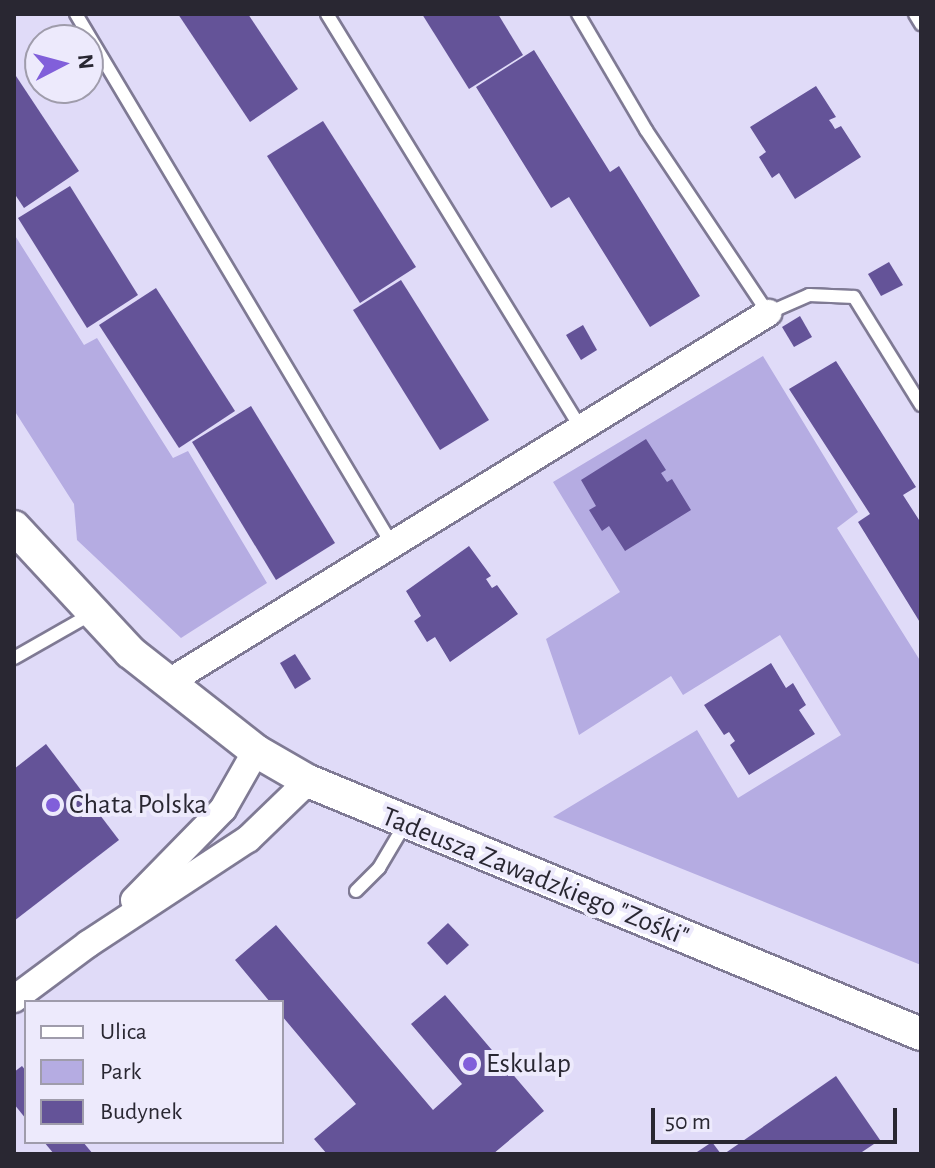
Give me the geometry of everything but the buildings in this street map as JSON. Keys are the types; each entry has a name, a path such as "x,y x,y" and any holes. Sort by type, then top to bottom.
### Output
{"street":[{"path":"169,682 768,313"},
{"name":"Tadeusza Zawadzkiego \"Zośki\"","path":"14,527 93,612 169,682 256,751 308,781 405,824 921,1034"},
{"path":"88,944 223,809 256,751"},
{"path":"14,999 88,944 248,839 308,781"}],"lane":[{"path":"76,14 393,546"},
{"path":"327,14 581,429"},
{"path":"578,14 646,130 768,313 809,295 854,297 921,405"},
{"path":"915,14 921,24"},
{"path":"14,658 93,612"},
{"path":"356,891 379,868 405,824"}],"green space":[{"path":"14,234 84,345 97,338 173,458 188,451 267,583 181,638 77,540 74,504 14,410"},
{"path":"763,356 858,512 837,528 921,662 921,965 553,817 697,730 738,798 841,735 780,635 683,695 671,676 579,735 546,639 620,592 553,482"}],"place":[{"name":"Chata Polska","path":"53,805"},
{"name":"Eskulap","path":"470,1064"}]}
